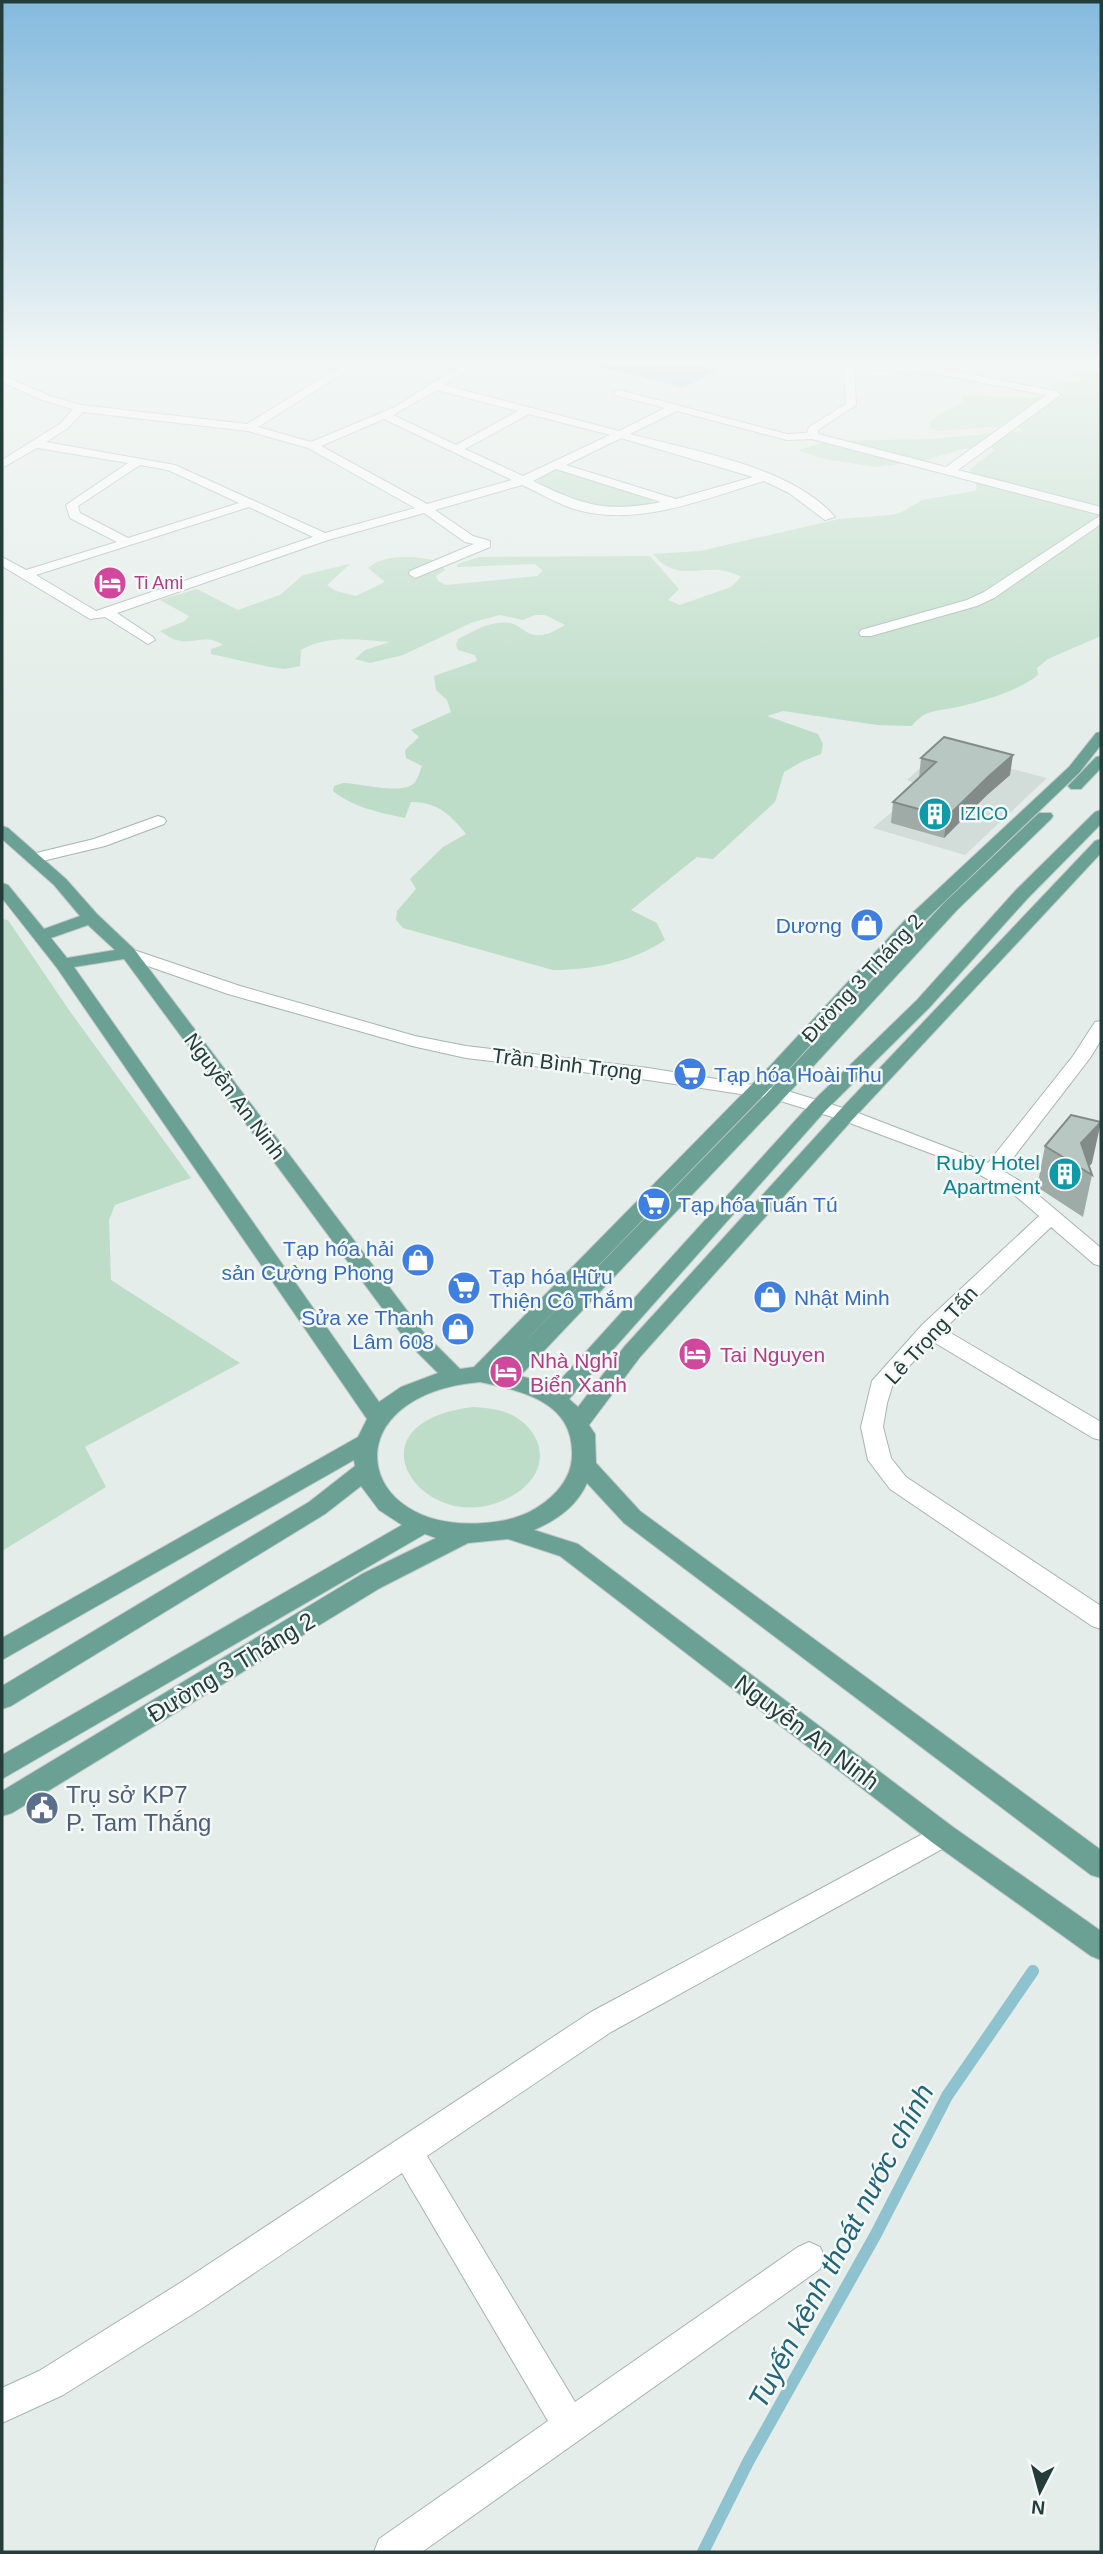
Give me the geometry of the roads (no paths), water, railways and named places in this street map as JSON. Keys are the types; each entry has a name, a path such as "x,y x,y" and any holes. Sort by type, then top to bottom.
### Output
{"main road":[{"name":"Đường 3 Tháng 2","path":"480,1374 755,1091 912,923 1074,770 1099,740"},
{"name":"Đường 3 Tháng 2","path":"506,1377 777,1094 951,906 1101,760"},
{"path":"557,1398 818,1106 923,1004 1022,894 1101,815"},
{"name":"Nguyễn An Ninh","path":"2,831 60,882 91,918 128,953 416,1338 454,1376"},
{"path":"579,1422 632,1352 846,1115 1101,844"},
{"path":"2,888 63,964 378,1418"},
{"path":"41,935 91,918"},
{"path":"63,964 128,953"},
{"path":"480,1374 506,1377 534,1385 557,1398 579,1422 587,1444 586,1467 572,1494 544,1516 507,1530 464,1534 422,1525 395,1511 376,1492 366,1470 366,1443 378,1418 397,1399 424,1385 454,1376 480,1374"},
{"path":"2,1650 366,1443"},
{"path":"586,1467 632,1517 1101,1866"},
{"path":"2,1699 317,1508 366,1470"},
{"name":"Đường 3 Tháng 2","path":"2,1768 422,1525"},
{"name":"Nguyễn An Ninh","path":"507,1530 569,1550 943,1835 1101,1947"},
{"name":"Đường 3 Tháng 2","path":"2,1805 370,1581 464,1534"}],"street":[{"path":"104,484 72,505 74,515 129,543"},
{"path":"209,484 324,537"},
{"path":"382,484 425,508 469,539 486,544 415,574"},
{"path":"102,614 324,537 511,484"},
{"path":"530,484 588,509 638,510 739,484"},
{"path":"616,484 673,502"},
{"path":"782,484 828,517"},
{"path":"999,484 1101,511"},
{"path":"24,575 251,503"},
{"path":"866,633 972,603 989,595 1101,519"},
{"path":"2,561 148,640"},
{"path":"34,859 99,843 158,821"},
{"name":"Trần Bình Trọng","path":"128,953 234,990 412,1041 466,1052 648,1074 777,1094 818,1106 969,1161 1018,1188 1101,1259"},
{"path":"991,1173 1081,1058 1101,1026"},
{"name":"Lê Trọng Tấn","path":"1050,1217 930,1330 883,1381 872,1427 880,1460 898,1483 1101,1619"},
{"path":"930,1330 1101,1432"},
{"path":"2,2406 51,2383 192,2295 601,2021 943,1835"},
{"path":"407,2151 569,2425"},
{"path":"392,2552 809,2258"}],"waterway":[{"name":"Tuyến kênh thoát nước chính","path":"703,2552 748,2462 876,2234 947,2096 1033,1971"}],"place":[{"name":"Ti Ami","path":"110,583"},
{"name":"IZICO","path":"935,814"},
{"name":"Dương","path":"867,925"},
{"name":"Tạp hóa Hoài Thu","path":"690,1074"},
{"name":"Ruby Hotel Apartment","path":"1065,1174"},
{"name":"Tạp hóa Tuấn Tú","path":"654,1204"},
{"name":"Tạp hóa hải sản Cường Phong","path":"418,1260"},
{"name":"Tạp hóa Hữu Thiện Cô Thắm","path":"464,1288"},
{"name":"Nhật Minh","path":"770,1297"},
{"name":"Sửa xe Thanh Lâm 608","path":"458,1329"},
{"name":"Tai Nguyen","path":"695,1354"},
{"name":"Nhà Nghỉ Biển Xanh","path":"506,1372"},
{"name":"Trụ sở KP7 P. Tam Thắng","path":"42,1808"}]}
